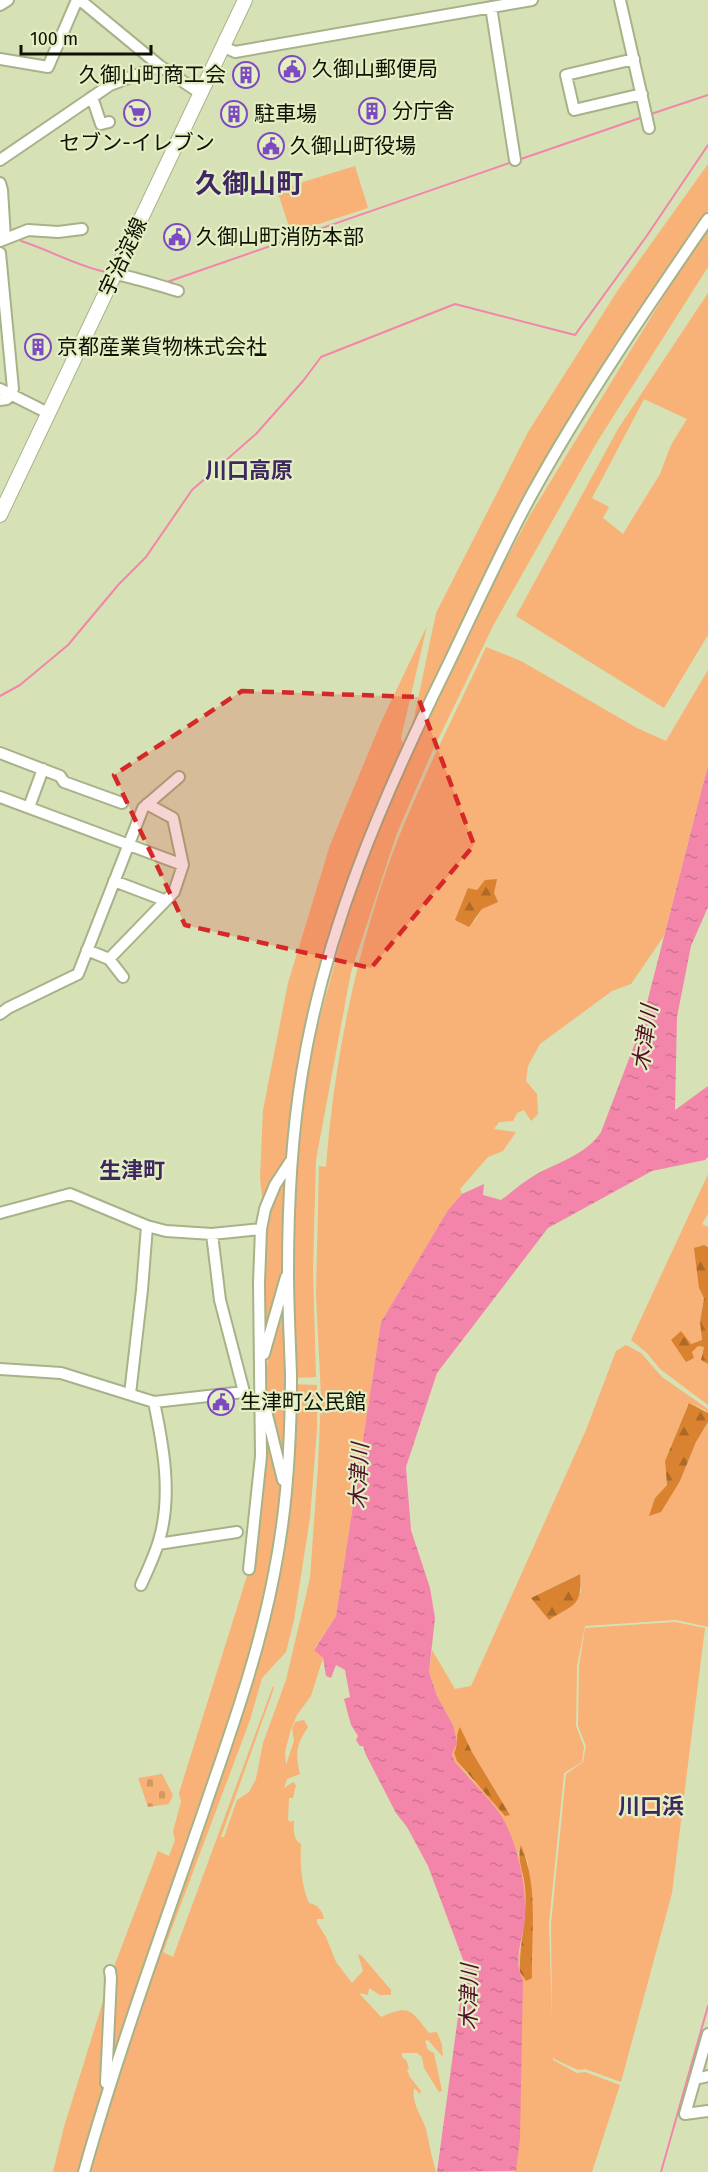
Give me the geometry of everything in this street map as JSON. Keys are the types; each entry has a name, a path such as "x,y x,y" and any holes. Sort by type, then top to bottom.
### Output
{"main road":[{"name":"宇治淀線","path":"0,515 246,0"}],"street":[{"path":"0,5 8,0"},
{"path":"0,59 48,67 78,0 160,66 200,93"},
{"path":"224,47 235,52 532,0"},
{"path":"620,0 649,128"},
{"path":"491,7 515,160"},
{"path":"634,59 567,75 574,110 642,94"},
{"path":"0,160 110,86 160,66"},
{"path":"92,97 101,124 108,122"},
{"path":"0,183 2,240 28,230 58,232 82,229"},
{"path":"84,2172 108,2089 241,1703 261,1635 275,1572 286,1487 291,1382 288,1274 290,1162 302,1071 322,984 345,902 375,822 410,741 532,493 624,345 708,219"},
{"path":"0,253 5,346 13,389 5,392"},
{"path":"115,274 141,279 178,291"},
{"path":"5,392 48,413"},
{"path":"0,400 7,399 5,392"},
{"path":"0,753 60,776 64,782 122,803"},
{"path":"29,807 43,769"},
{"path":"3,1009 78,974 143,808 179,777"},
{"path":"0,796 183,865"},
{"path":"109,958 174,892 183,865 173,818 147,804"},
{"path":"114,881 164,900"},
{"path":"87,950 109,958 123,977"},
{"path":"249,1569 261,1456 261,1229 275,1185 290,1162"},
{"path":"0,1213 70,1194 147,1226 166,1231 212,1234 261,1229"},
{"path":"130,1394 147,1226"},
{"path":"212,1234 220,1300 244,1392"},
{"path":"286,1487 283,1486 260,1381 264,1367 264,1351 288,1274"},
{"path":"0,1369 61,1373 154,1402 244,1392"},
{"path":"244,1392 248,1383 260,1381"},
{"path":"141,1585 158,1544 165,1514 162,1440 154,1402"},
{"path":"158,1544 237,1532"},
{"path":"108,2089 105,2082 110,1971"},
{"path":"707,2037 685,2114 708,2111"},
{"path":"695,2079 708,2076"}],"highlighted area":[{"path":"242,691 418,697 474,845 371,968 185,925 114,775"}],"green space":[{"path":"708,164 708,211 672,263 527,493 412,728 436,613 528,432 618,290"},
{"path":"355,166 368,208 291,233 277,190"},
{"path":"708,224 708,267 597,442 494,624 432,752 397,833 351,972 316,1160 313,1269 316,1377 294,1378 291,1271 297,1162 307,1066 352,900 377,828 475,617 530,515"},
{"path":"708,293 708,635 664,708 516,616 618,429","holes":["644,399 687,419 671,445 660,474 623,534 603,518 609,507 592,498"]},
{"path":"427,626 401,738 404,747 341,900 310,1001 285,1160 263,1206 260,1177 263,1110 288,983 330,845 382,720"},
{"path":"486,647 521,661 637,728 666,741 708,670 708,765 664,936 631,984 612,991 540,1044 528,1066 526,1081 537,1094 538,1114 531,1121 524,1110 517,1113 513,1121 499,1122 494,1129 516,1132 503,1151 488,1157 460,1189 462,1194 448,1210 381,1322 336,1616 314,1649 323,1658 311,1696 297,1715 291,1729 285,1752 286,1765 294,1741 292,1728 295,1722 304,1720 308,1727 298,1750 297,1761 300,1774 287,1779 284,1788 293,1782 296,1785 293,1798 289,1798 288,1820 291,1822 294,1820 295,1836 301,1844 302,1874 306,1896 309,1903 319,1908 322,1913 324,1919 317,1919 317,1923 326,1937 336,1962 352,1983 363,1971 358,1954 362,1956 391,1990 391,1995 380,1995 369,1988 368,1995 359,1993 381,2017 404,2010 414,2014 429,2033 437,2032 442,2045 443,2057 428,2040 425,2041 428,2050 434,2053 442,2091 439,2092 424,2068 422,2057 417,2053 402,2053 409,2068 407,2070 410,2077 421,2091 420,2094 414,2088 413,2094 426,2129 436,2172 85,2172 140,1997 242,1714 272,1601 292,1384 317,1385 317,1429 310,1518 294,1620 286,1652 262,1678 250,1720 163,1952 173,1957 273,1686 221,1837 224,1837 237,1800 249,1792 256,1779 263,1743 286,1680 310,1578 318,1466 321,1397 316,1294 319,1166 326,1167 334,1089 348,1011 366,935 390,860 424,779","holes":["468,888 477,890 482,909 474,922"]},
{"path":"497,879 494,893 498,902 482,909 469,927 455,920 468,888 477,890 485,880"},
{"path":"287,1172 281,1273 262,1348 264,1230 268,1213"},
{"path":"708,1174 708,1214 702,1224 708,1227 708,1247 704,1245 699,1288 704,1298 700,1322 702,1340 691,1344 692,1352 698,1346 704,1347 701,1359 708,1364 708,1405 660,1369 647,1353 631,1340"},
{"path":"704,1245 708,1247 708,1364 701,1360 704,1347 698,1346 692,1352 694,1358 686,1362 671,1340 681,1331 691,1344 702,1340 700,1322 704,1298 699,1288 694,1248"},
{"path":"284,1284 286,1378 284,1470 265,1385 268,1359"},
{"path":"626,1345 641,1353 662,1377 708,1409 708,1413 689,1403 665,1461 667,1485 655,1498 680,1481 696,1442 708,1422 708,1627 676,1620 585,1626 577,1666 576,1726 584,1747 582,1762 564,1773 549,1923 552,2018 551,1924 566,1774 583,1762 586,1746 578,1726 579,1666 585,1628 675,1622 705,1628 672,1893 621,2082 585,2069 578,2070 554,2059 553,2056 553,2060 577,2073 585,2072 620,2085 592,2172 515,2172 519,1956 522,1935 532,1977 528,1863 521,1846 518,1853 525,1886 527,1919 523,1931 525,1918 521,1876 515,1848 455,1762 452,1754 453,1725 437,1696 429,1672 432,1650 455,1689 471,1686 586,1430 616,1351","holes":["579,1574 581,1593 531,1598","460,1728 510,1815 479,1786 458,1762 454,1753 458,1745"]},
{"path":"689,1403 708,1413 708,1422 696,1442 680,1481 661,1512 649,1516 655,1498 667,1485 665,1461"},
{"path":"264,1417 282,1494 272,1569 256,1641 229,1729 165,1906 106,2080 112,1972 158,1851 169,1856 175,1840 173,1831 181,1802 179,1793 247,1576 252,1570"},
{"path":"580,1574 578,1599 571,1607 549,1620 531,1598"},
{"path":"460,1727 472,1752 510,1815 505,1816 457,1761 454,1753"},
{"path":"162,1774 173,1795 169,1804 148,1807 138,1778"},
{"path":"521,1845 527,1861 533,1910 532,1978 526,1981 520,1972 526,1898 520,1861"},
{"path":"109,1982 100,2087 104,2091 79,2172 53,2172 64,2127"}],"water":[{"name":"木津川","path":"708,765 708,907 691,946 677,1017 675,1110 708,1086 708,1157 705,1160 652,1171 548,1228 437,1373 406,1467 411,1530 430,1588 435,1618 429,1672 437,1696 453,1725 457,1743 452,1754 455,1762 498,1811 510,1834 522,1876 525,1905 519,1957 523,1980 520,2138 516,2171 437,2172 465,1965 428,1866 407,1827 396,1813 363,1746 360,1746 356,1740 358,1736 351,1725 344,1699 350,1697 345,1670 336,1665 331,1678 326,1676 323,1658 314,1650 336,1616 381,1322 448,1210 462,1194 484,1184 483,1195 501,1200 535,1175 588,1147 601,1132 640,1030"}],"waterway":[{"path":"651,114 708,95"},
{"path":"518,160 643,117"},
{"path":"0,696 20,685 68,645 119,584 146,557 192,490 256,434 321,357 455,304 575,335 646,237 708,145"},
{"path":"167,282 512,162"},
{"path":"21,241 84,266 106,272"},
{"path":"661,2172 708,2006"}],"place":[{"name":"久御山郵便局","path":"292,69"},
{"name":"久御山町商工会","path":"246,75"},
{"name":"分庁舎","path":"372,111"},
{"name":"セブン-イレブン","path":"137,113"},
{"name":"駐車場","path":"234,114"},
{"name":"久御山町役場","path":"271,146"},
{"name":"久御山町消防本部","path":"177,237"},
{"name":"京都産業貨物株式会社","path":"38,347"},
{"name":"生津町公民館","path":"221,1402"}],"district":[{"name":"久御山町","path":"249,184"},
{"name":"川口高原","path":"249,470"},
{"name":"生津町","path":"132,1170"},
{"name":"川口浜","path":"651,1806"}]}
